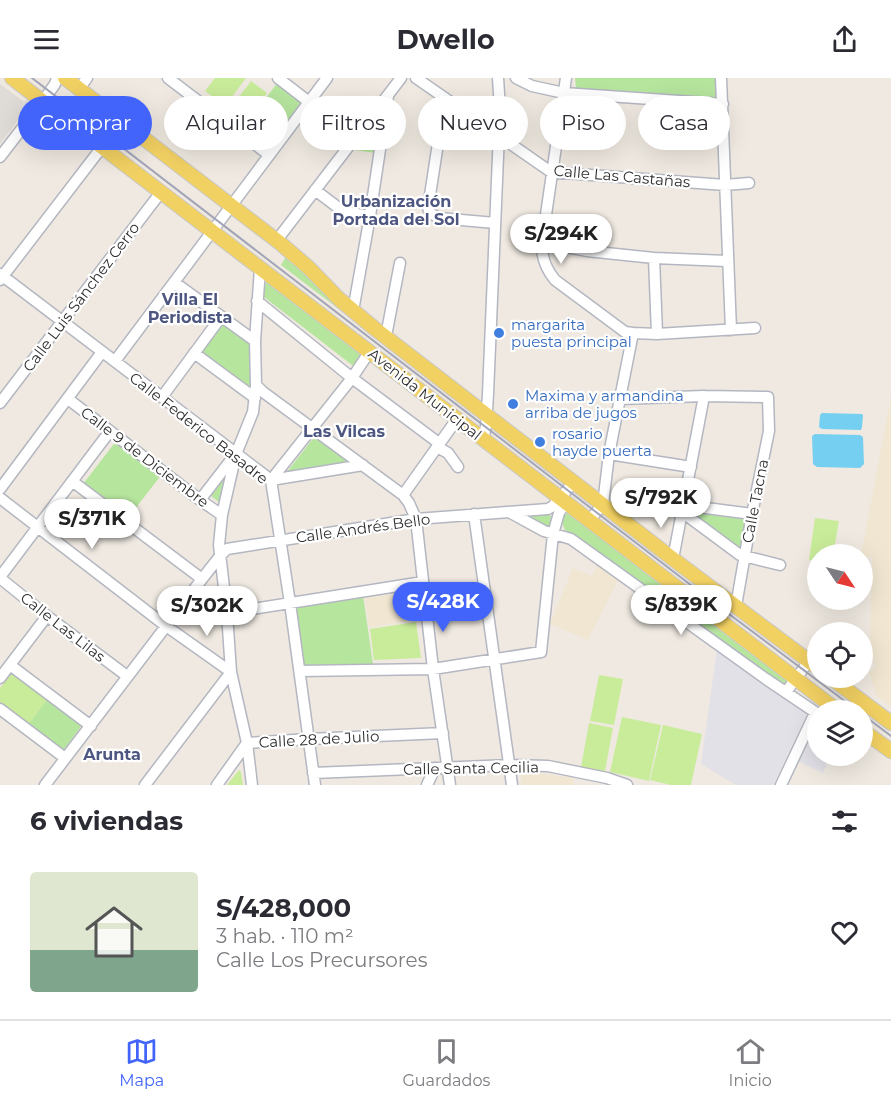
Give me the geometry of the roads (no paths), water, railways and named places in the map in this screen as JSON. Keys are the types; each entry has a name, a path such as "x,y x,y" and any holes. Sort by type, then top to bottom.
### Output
{"main road":[{"name":"Avenida Municipal","path":"65,78 83,83 277,240 353,311 673,559 807,659"},
{"name":"Avenida Municipal","path":"14,79 36,96"},
{"name":"Avenida Municipal","path":"106,150 824,700"},
{"path":"844,688 891,723"},
{"path":"873,738 891,752"}],"street":[{"path":"47,96 57,78"},
{"path":"168,78 269,155"},
{"path":"278,78 301,96"},
{"path":"314,96 327,78"},
{"path":"388,96 401,78"},
{"name":"Calle Las Castañas","path":"416,78 442,96"},
{"path":"498,78 499,96"},
{"path":"516,78 532,86 564,93 638,98"},
{"path":"566,78 542,242 544,263 555,280 624,332 657,334 755,328"},
{"path":"721,78 722,96"},
{"path":"115,361 300,114"},
{"path":"0,157 18,134"},
{"path":"1,277 100,150"},
{"path":"277,240 346,150"},
{"path":"353,311 380,150"},
{"path":"437,150 428,208 430,213 439,218 495,223"},
{"path":"483,440 487,414 498,150"},
{"name":"Calle Las Castañas","path":"520,150 551,172 725,185 749,183"},
{"path":"724,150 731,330"},
{"path":"315,190 344,212 370,216"},
{"name":"Calle Luis Sánchez Cerro","path":"0,403 161,192"},
{"path":"542,242 587,251 654,258 728,261"},
{"path":"654,258 657,334"},
{"path":"386,336 400,263"},
{"path":"252,785 248,743 231,672 219,545 222,515 236,454 253,412 260,268"},
{"name":"Calle Federico Basadre","path":"1,277 271,480 314,779"},
{"path":"174,282 255,341"},
{"path":"257,301 448,453 458,467"},
{"path":"162,397 221,317"},
{"path":"589,521 603,504 609,454 633,333"},
{"path":"271,480 352,378 370,351"},
{"path":"0,489 102,352"},
{"path":"194,353 255,398"},
{"path":"256,385 403,495 409,503 416,519 433,669 450,785"},
{"path":"620,399 704,396 673,559"},
{"name":"Calle Tacna","path":"704,396 768,397 769,431 736,606"},
{"name":"Calle 9 de Diciembre","path":"68,399 222,515"},
{"path":"403,495 457,419"},
{"path":"0,578 110,431"},
{"path":"200,500 236,454"},
{"path":"609,454 691,467"},
{"path":"271,480 363,465"},
{"path":"72,481 202,579"},
{"name":"Calle Andrés Bello","path":"220,556 227,549 416,519 548,508 564,502 574,482"},
{"path":"0,498 166,626 231,672"},
{"path":"300,670 433,669 541,652 553,534 564,502"},
{"path":"683,508 752,514"},
{"path":"683,508 740,555 780,565"},
{"name":"Calle Andrés Bello","path":"509,512 553,534"},
{"path":"474,514 513,785"},
{"path":"553,534 571,539 807,707"},
{"path":"45,785 220,556"},
{"name":"Calle Las Lilas","path":"0,578 127,676"},
{"path":"227,613 423,582"},
{"path":"0,678 47,616"},
{"path":"10,665 91,726"},
{"path":"786,692 807,669"},
{"path":"145,785 231,672"},
{"path":"0,709 65,758"},
{"path":"781,785 807,732"},
{"name":"Calle 28 de Julio","path":"217,785 248,743 443,733"},
{"name":"Calle Santa Cecilia","path":"314,779 435,768 510,765 548,766 607,778 627,785"},
{"path":"427,785 435,768"},
{"path":"578,772 580,785"}],"water":[{"path":"822,413 862,414 861,430 822,429 819,427"},
{"path":"815,434 860,435 863,437 864,464 860,468 817,467 813,464 812,436"}],"railway":[{"path":"32,78 843,700"},
{"path":"873,722 891,736"}],"place":[{"name":"margarita puesta principal","path":"499,333"},
{"name":"Maxima y armandina arriba de jugos","path":"513,404"},
{"name":"rosario hayde puerta","path":"540,442"}],"district":[{"name":"Urbanización Portada del Sol","path":"396,210"},
{"name":"Villa El Periodista","path":"190,308"},
{"name":"Las Vilcas","path":"344,431"},
{"name":"Arunta","path":"112,754"}]}
